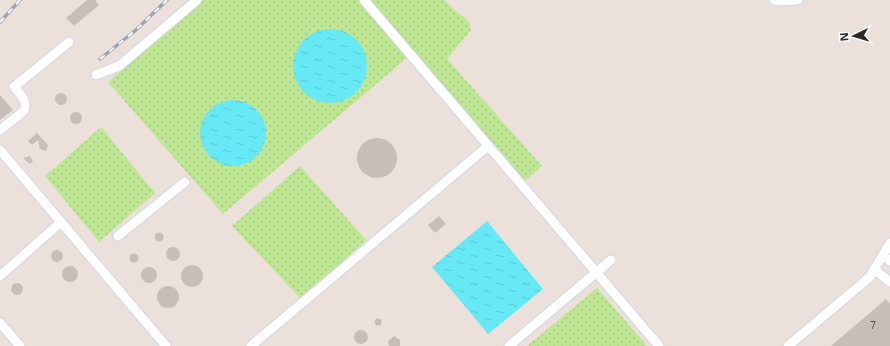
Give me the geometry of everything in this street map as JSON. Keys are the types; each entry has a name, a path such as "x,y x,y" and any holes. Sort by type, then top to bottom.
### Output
{"lane":[{"path":"96,74 119,66 197,0"},
{"path":"364,0 597,271 659,346"},
{"path":"774,0 781,2 798,0"},
{"path":"0,130 24,111 25,108 25,101 14,87 70,42"},
{"path":"251,346 488,146"},
{"path":"0,150 166,346"},
{"path":"118,236 185,182"},
{"path":"0,276 61,222"},
{"path":"788,346 870,277 890,243"},
{"path":"509,346 610,260"},
{"path":"874,269 890,282"},
{"path":"0,323 20,346"}],"green space":[{"path":"202,0 359,0 407,58 223,214 108,82"},
{"path":"370,0 444,0 468,21 471,30 447,59 542,166 524,182"},
{"path":"101,127 155,193 99,242 45,176"},
{"path":"300,166 366,240 301,299 232,226"},
{"path":"597,288 647,346 527,346"}],"water":[{"path":"330,29 344,32 356,40 364,52 367,66 364,80 356,92 344,100 330,103 316,100 304,92 296,80 293,66 296,52 304,40 316,32"},
{"path":"233,100 246,102 256,110 264,120 266,133 264,146 256,156 246,164 233,166 220,164 210,156 202,146 200,133 202,120 210,110 220,102"},
{"path":"487,221 543,289 488,334 432,267"}],"building":[{"path":"87,0 95,0 99,5 74,26 66,18"},
{"path":"61,93 65,95 67,99 65,103 61,105 57,103 55,99 57,95"},
{"path":"0,95 13,110 0,120"},
{"path":"74,112 78,112 82,118 78,124 74,124 70,120 70,116"},
{"path":"35,131 48,145 46,151 40,149 38,140 32,145 28,141 36,134"},
{"path":"377,138 391,144 397,158 391,172 377,178 363,172 357,158 363,144"},
{"path":"30,156 33,161 30,164 23,158"},
{"path":"439,216 446,224 435,233 428,225"},
{"path":"159,232 164,237 159,242 154,237"},
{"path":"170,247 176,247 180,251 180,257 176,261 170,261 166,257 166,251"},
{"path":"55,250 59,250 63,256 59,262 55,262 51,258 51,254"},
{"path":"134,253 139,258 134,263 129,258"},
{"path":"192,265 200,268 203,276 200,284 192,287 184,284 181,276 184,268"},
{"path":"70,266 77,271 78,274 73,281 70,282 63,277 62,274 67,267"},
{"path":"149,267 156,272 157,275 152,282 149,283 142,278 141,275 146,268"},
{"path":"15,283 19,283 23,289 19,295 15,295 11,291 11,287"},
{"path":"168,286 176,289 179,297 176,305 168,308 160,305 157,297 160,289"},
{"path":"886,299 890,304 890,346 831,346"},
{"path":"378,318 382,322 378,326 374,322"},
{"path":"358,330 364,330 368,334 368,340 364,344 358,344 354,340 354,334"},
{"path":"394,336 400,340 400,346 389,346 388,341"}],"railway":[{"path":"0,22 20,0"},
{"path":"100,59 136,30 167,0"}]}
